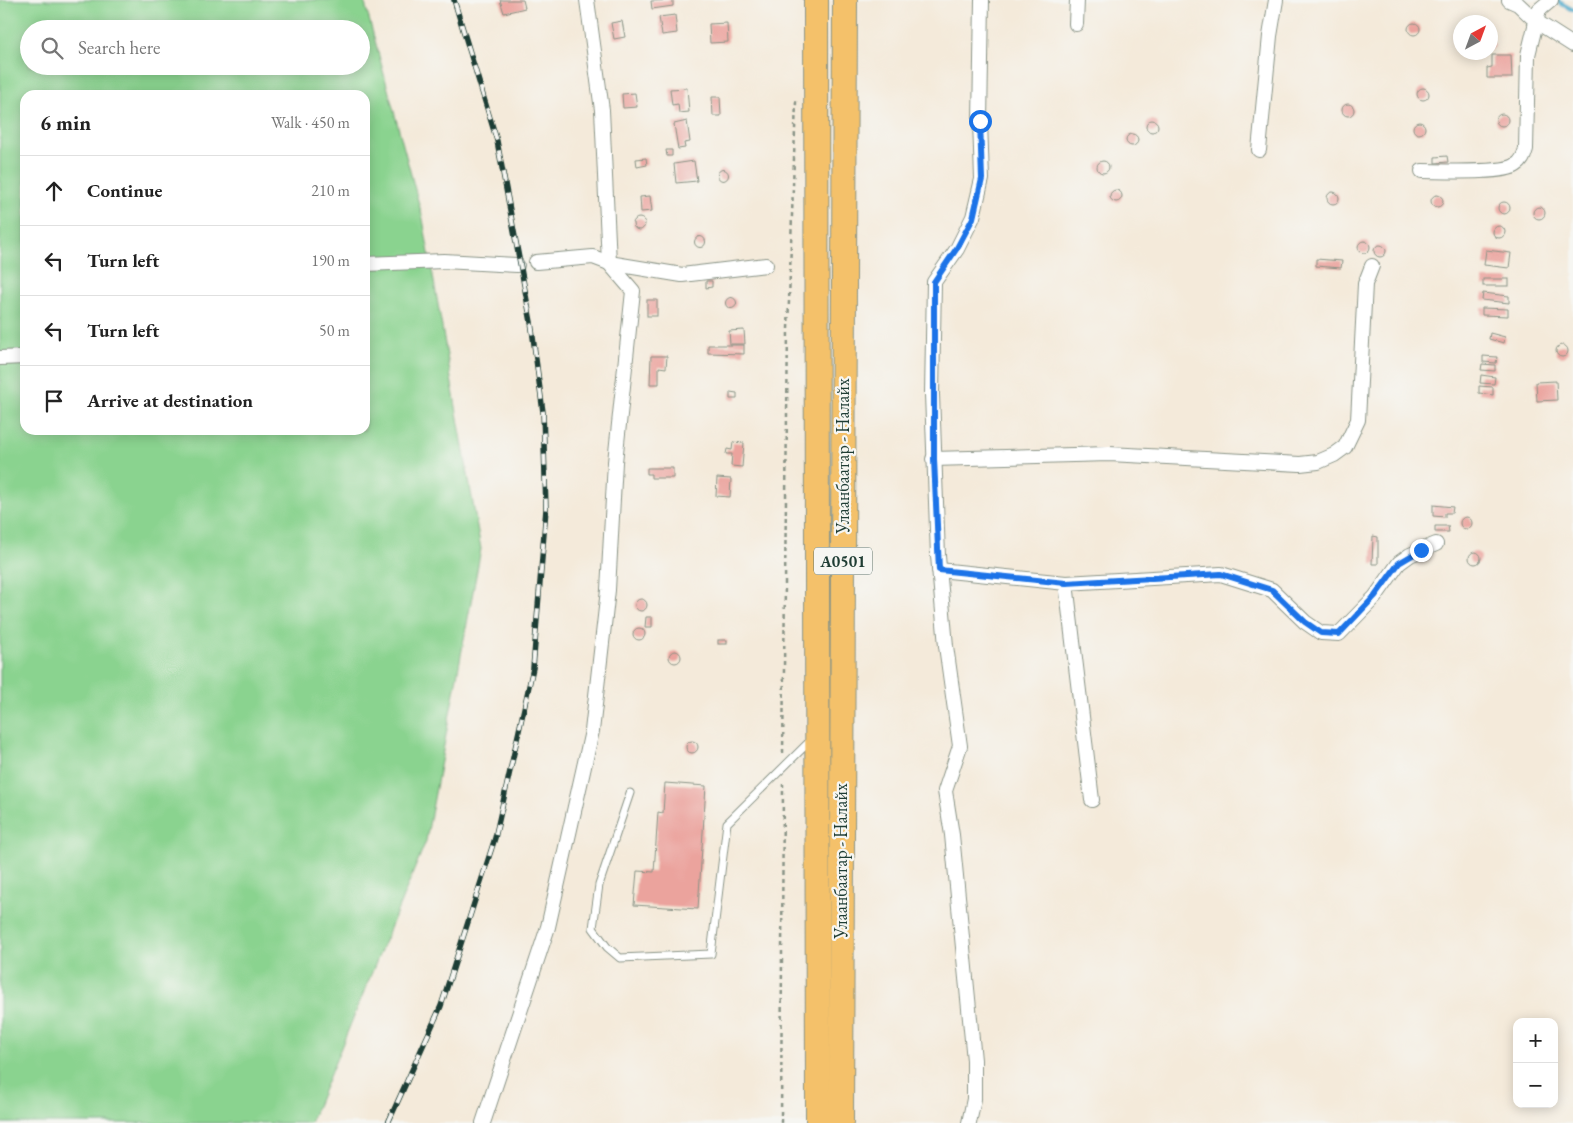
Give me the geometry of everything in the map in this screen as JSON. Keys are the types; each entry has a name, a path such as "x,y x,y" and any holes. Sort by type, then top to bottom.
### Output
{"highway":[{"name":"Улаанбаатар - Налайх","path":"816,0 818,1123"},
{"name":"Улаанбаатар - Налайх","path":"842,1123 845,0"}],"street":[{"path":"483,1123 548,927 592,731 608,590 615,462 633,291 609,263 602,110 587,0"},
{"path":"969,1123 974,1099 974,1060 952,835 945,791 960,746 946,646 939,570 934,459 934,282 957,248 973,218 982,179 980,121 982,0"},
{"path":"1076,24 1077,0"},
{"path":"1259,150 1270,36 1276,0"},
{"path":"1509,0 1518,4 1537,22 1573,45"},
{"path":"1422,171 1502,169 1515,166 1522,160 1526,149 1528,55 1539,10 1551,0"},
{"path":"536,262 593,257 609,263 682,275 766,265"},
{"path":"370,264 444,261 517,265"},
{"path":"934,459 1109,454 1300,464 1326,458 1345,447 1358,420 1365,284 1372,266"},
{"path":"0,358 20,357"},
{"path":"939,570 1066,583 1221,574 1272,590 1313,628 1321,633 1339,634 1375,596 1399,563 1410,555 1436,544"},
{"path":"1066,583 1092,800"}],"lane":[{"path":"630,793 599,885 594,928 607,948 620,958 711,954 726,823 783,770 818,733"}],"path":[{"path":"781,1123 788,329 796,100"}],"green space":[{"path":"0,0 364,0 369,20 20,20 20,75 370,75 370,22 423,219 481,549 426,841 310,1123 0,1123"}],"building":[{"path":"500,0 523,0 525,8 504,13"},
{"path":"673,0 673,6 652,9 651,1"},
{"path":"675,15 677,33 662,35 659,17"},
{"path":"622,21 625,37 614,39 611,23"},
{"path":"727,23 728,42 710,43 709,24"},
{"path":"1414,23 1420,29 1414,35 1408,29"},
{"path":"1498,55 1511,55 1512,78 1487,78 1487,68 1492,67 1492,60 1498,60"},
{"path":"687,88 689,112 679,113 678,104 672,105 670,89"},
{"path":"1423,88 1429,94 1423,100 1417,94"},
{"path":"635,93 637,107 623,108 622,94"},
{"path":"712,97 720,97 721,116 713,116"},
{"path":"1348,104 1354,110 1348,116 1342,110"},
{"path":"1502,114 1508,120 1502,126 1496,120"},
{"path":"1152,120 1158,126 1152,132 1146,126"},
{"path":"687,121 690,142 684,143 685,148 678,149 674,124"},
{"path":"1419,122 1425,128 1419,134 1413,128"},
{"path":"1132,134 1138,140 1132,146 1126,140"},
{"path":"666,150 672,150 672,156 667,156"},
{"path":"1447,156 1448,162 1435,163 1435,157"},
{"path":"646,158 647,165 637,167 636,159"},
{"path":"694,161 697,181 676,183 674,164"},
{"path":"1103,161 1109,167 1103,173 1097,167"},
{"path":"723,169 729,175 723,181 717,175"},
{"path":"1116,190 1122,196 1116,202 1110,196"},
{"path":"1333,192 1339,198 1333,204 1327,198"},
{"path":"1437,195 1443,201 1437,207 1431,201"},
{"path":"650,196 652,211 641,212 640,197"},
{"path":"1504,202 1510,208 1504,214 1498,208"},
{"path":"1539,207 1545,213 1539,219 1533,213"},
{"path":"639,218 645,224 639,230 633,224"},
{"path":"1499,226 1505,232 1499,238 1493,232"},
{"path":"700,236 706,242 700,248 694,242"},
{"path":"1364,241 1370,247 1364,253 1358,247"},
{"path":"1380,245 1386,251 1380,257 1374,251"},
{"path":"1486,250 1511,253 1509,268 1484,265"},
{"path":"1316,259 1342,261 1341,268 1316,266"},
{"path":"1483,279 1509,279 1509,286 1483,286"},
{"path":"706,281 712,281 712,287 706,288"},
{"path":"1483,293 1509,296 1509,303 1482,300"},
{"path":"731,297 737,303 731,309 725,303"},
{"path":"647,300 657,300 657,316 647,316"},
{"path":"1482,308 1508,309 1508,316 1482,315"},
{"path":"744,330 745,344 730,344 729,331"},
{"path":"1490,333 1505,337 1504,343 1489,339"},
{"path":"708,345 744,345 744,354 708,353"},
{"path":"1562,345 1568,351 1562,357 1556,351"},
{"path":"651,356 667,356 666,368 659,367 659,384 650,384"},
{"path":"1483,356 1497,357 1496,363 1483,362"},
{"path":"1482,364 1495,365 1495,371 1481,370"},
{"path":"1481,375 1495,377 1494,384 1480,383"},
{"path":"1556,381 1557,400 1537,401 1536,382"},
{"path":"1479,386 1493,387 1493,395 1479,393"},
{"path":"730,392 737,393 737,399 730,399"},
{"path":"733,442 744,443 742,467 731,466 732,454 726,454 727,449 732,450"},
{"path":"647,468 673,468 673,478 651,478 651,474 647,474"},
{"path":"717,478 731,479 730,497 716,496"},
{"path":"1433,505 1453,507 1452,513 1445,513 1445,517 1433,516"},
{"path":"1466,517 1472,523 1466,529 1460,523"},
{"path":"1435,526 1448,526 1449,532 1435,532"},
{"path":"1373,536 1378,537 1378,564 1372,564"},
{"path":"1475,552 1481,558 1475,564 1469,558"},
{"path":"641,599 647,605 641,611 635,605"},
{"path":"646,617 652,617 652,627 645,627"},
{"path":"639,628 645,634 639,640 633,634"},
{"path":"718,640 727,640 727,644 718,644"},
{"path":"673,651 677,651 681,657 677,663 673,663 669,659 669,655"},
{"path":"690,741 694,741 698,747 694,753 690,753 686,749 686,745"},
{"path":"665,783 706,786 698,909 634,905 637,871 654,872 658,812 663,813"}],"waterway":[{"path":"1555,0 1573,10"}],"railway":[{"path":"388,1123 441,1006 495,838 533,668 546,509 543,412 531,322 497,141 454,0"}],"route":[{"path":"980,121 982,179 973,218 957,248 934,282 932,394 939,570 1066,583 1221,574 1272,590 1305,622 1321,633 1339,634 1375,596 1387,576 1399,563 1421,550"}]}
